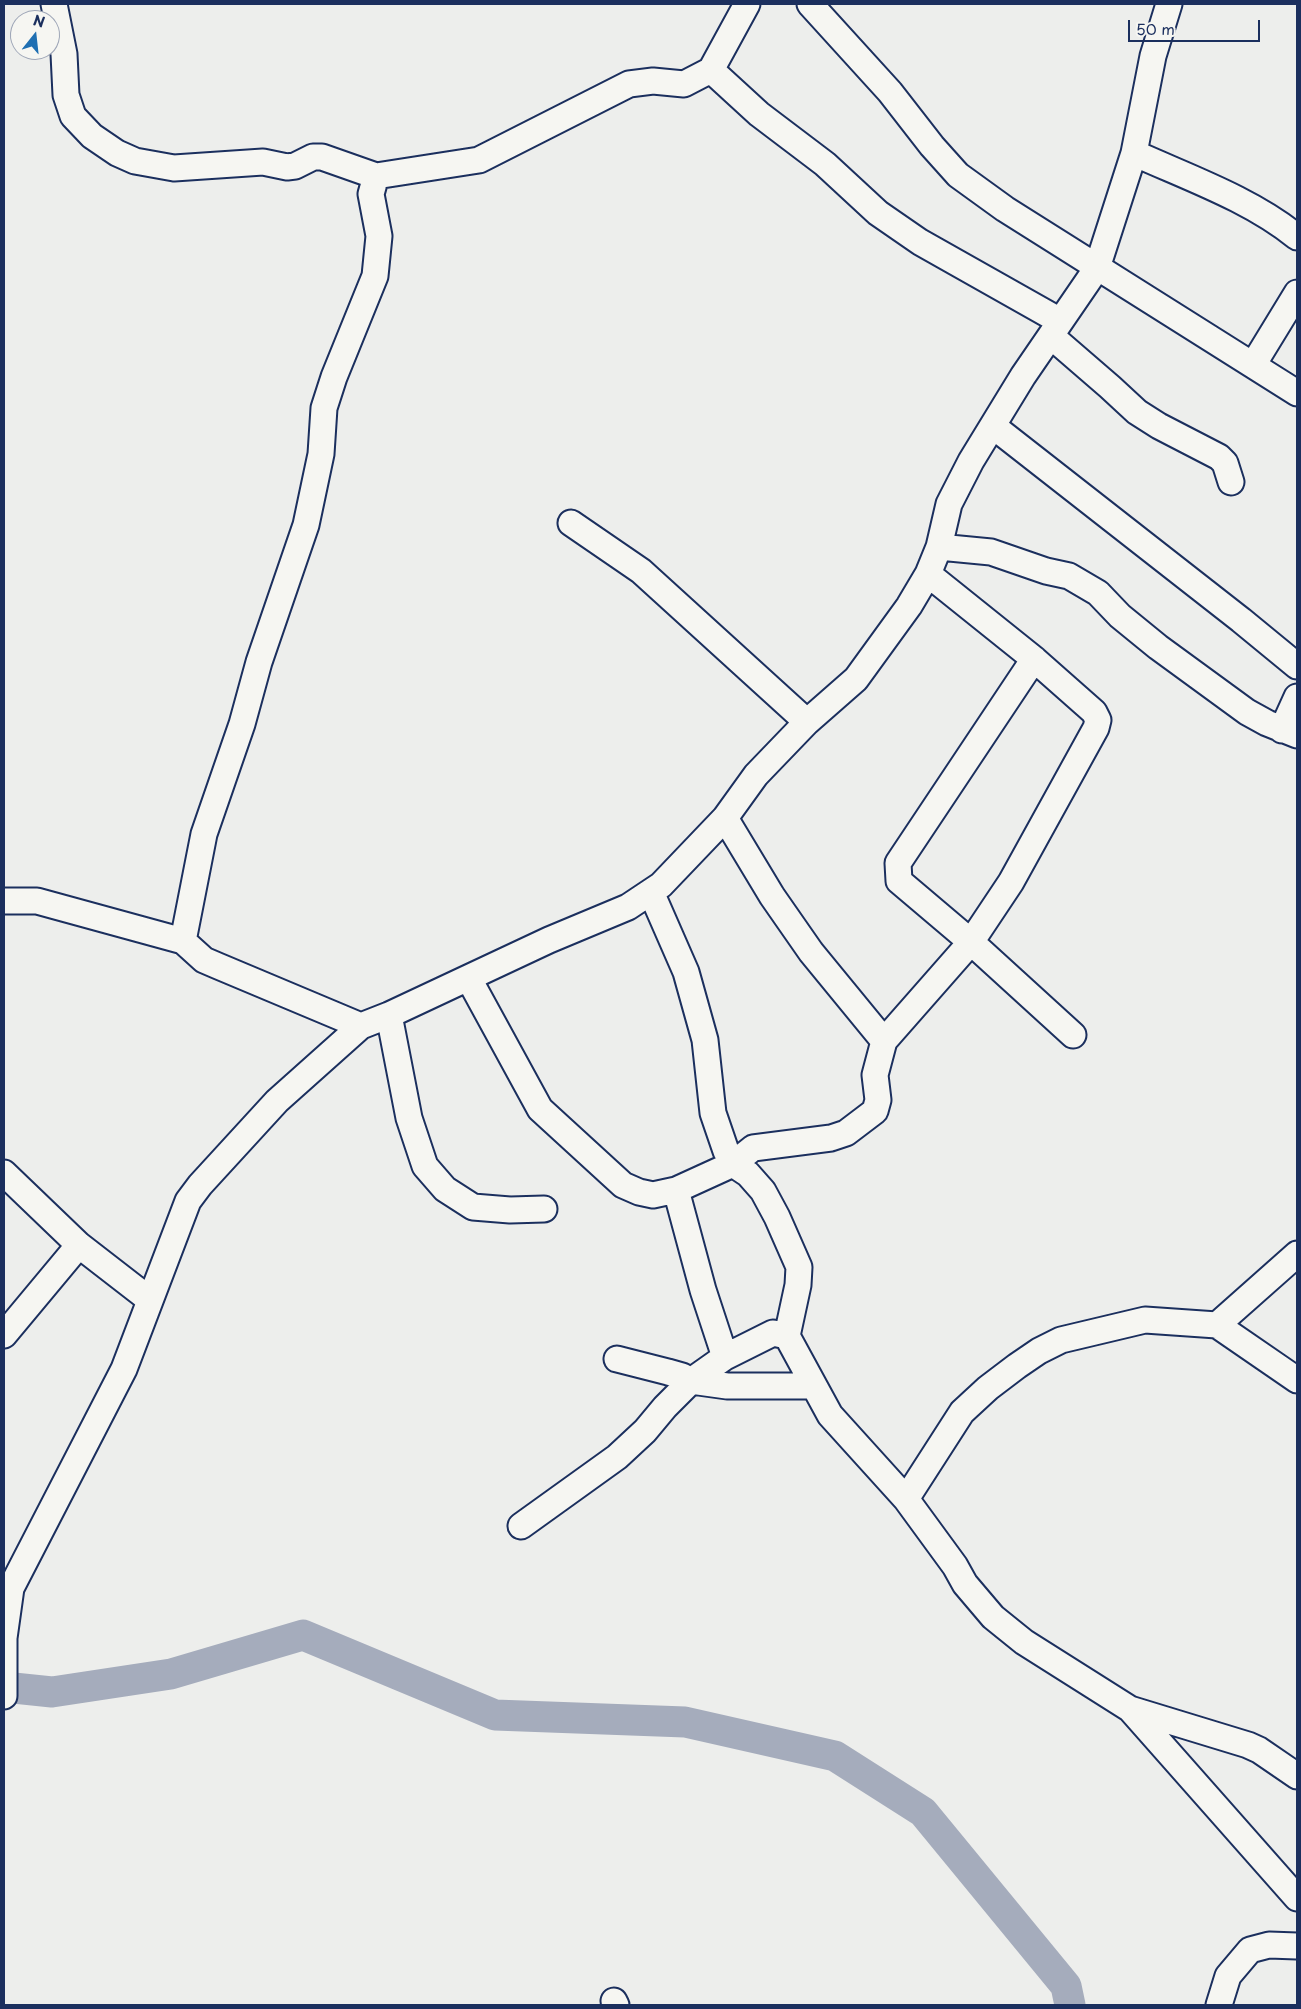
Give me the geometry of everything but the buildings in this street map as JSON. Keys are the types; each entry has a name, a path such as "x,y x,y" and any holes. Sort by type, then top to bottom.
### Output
{"street":[{"path":"54,4 64,54 66,94 73,116 92,136 118,153 135,161 174,168 264,162 287,167 295,166 313,157 322,157 376,176 479,160 629,84 652,81 684,84 711,70 748,4"},
{"path":"810,4 890,92 932,146 958,174 1005,209 1297,393"},
{"path":"4,1696 4,1638 11,1588 124,1369 188,1201 200,1185 277,1101 361,1026 469,979 549,940 628,907 661,885 725,818 756,775 807,722 856,679 909,606 928,574 939,547 949,504 956,488 1023,376 1097,268 1134,154 1153,56 1169,4"},
{"path":"711,70 760,114 825,164 878,213 1056,329 1110,387 1137,412 1159,426 1219,457 1225,463 1231,482"},
{"path":"1134,154 1255,208 1282,224 1297,237"},
{"path":"183,941 204,834 242,724 259,662 306,525 321,454 324,408 334,377 375,276 379,236 371,194 376,176"},
{"path":"1253,365 1297,293"},
{"path":"993,426 1297,666"},
{"path":"571,523 641,571 807,722"},
{"path":"939,547 991,552 1046,571 1069,576 1098,593 1120,616 1206,683 1247,712 1290,733 1297,697"},
{"path":"469,979 540,1109 624,1185 639,1192 653,1195 676,1190 733,1164 753,1148 832,1138 846,1133 866,1120 878,1105 876,1075 884,1041 971,942 1011,882 1096,728 1098,720 1094,712 1034,659 928,574"},
{"path":"1034,659 898,863 898,881 971,942 1073,1035"},
{"path":"725,818 772,896 812,952 884,1041"},
{"path":"651,892 686,972 704,1040 713,1113 726,1151 733,1164 748,1174 763,1191 777,1217 799,1267 798,1284 787,1336 830,1415 906,1500 955,1566 965,1584 993,1617 1024,1642 1130,1709 1248,1745 1259,1750 1297,1776"},
{"path":"4,901 38,901 183,941 204,960 361,1026"},
{"path":"390,1015 409,1118 424,1166 445,1189 473,1207 510,1210 544,1209"},
{"path":"4,1173 79,1245 150,1300"},
{"path":"676,1190 725,1357"},
{"path":"4,1335 79,1245"},
{"path":"1216,1325 1297,1254"},
{"path":"906,1500 962,1412 988,1388 1039,1351 1061,1340 1145,1320 1216,1325 1297,1380"},
{"path":"521,1526 617,1457 645,1431 665,1407 691,1381 725,1357 774,1333 787,1336"},
{"path":"617,1359 668,1372 691,1381 727,1386 814,1386"},
{"path":"1130,1709 1297,1898"},
{"path":"1218,2005 1228,1976 1250,1950 1269,1945 1297,1946"}],"waterway":[{"path":"4,1687 52,1692 171,1674 303,1635 495,1715 685,1722 835,1756 923,1812 1066,1986 1070,2005"}]}
